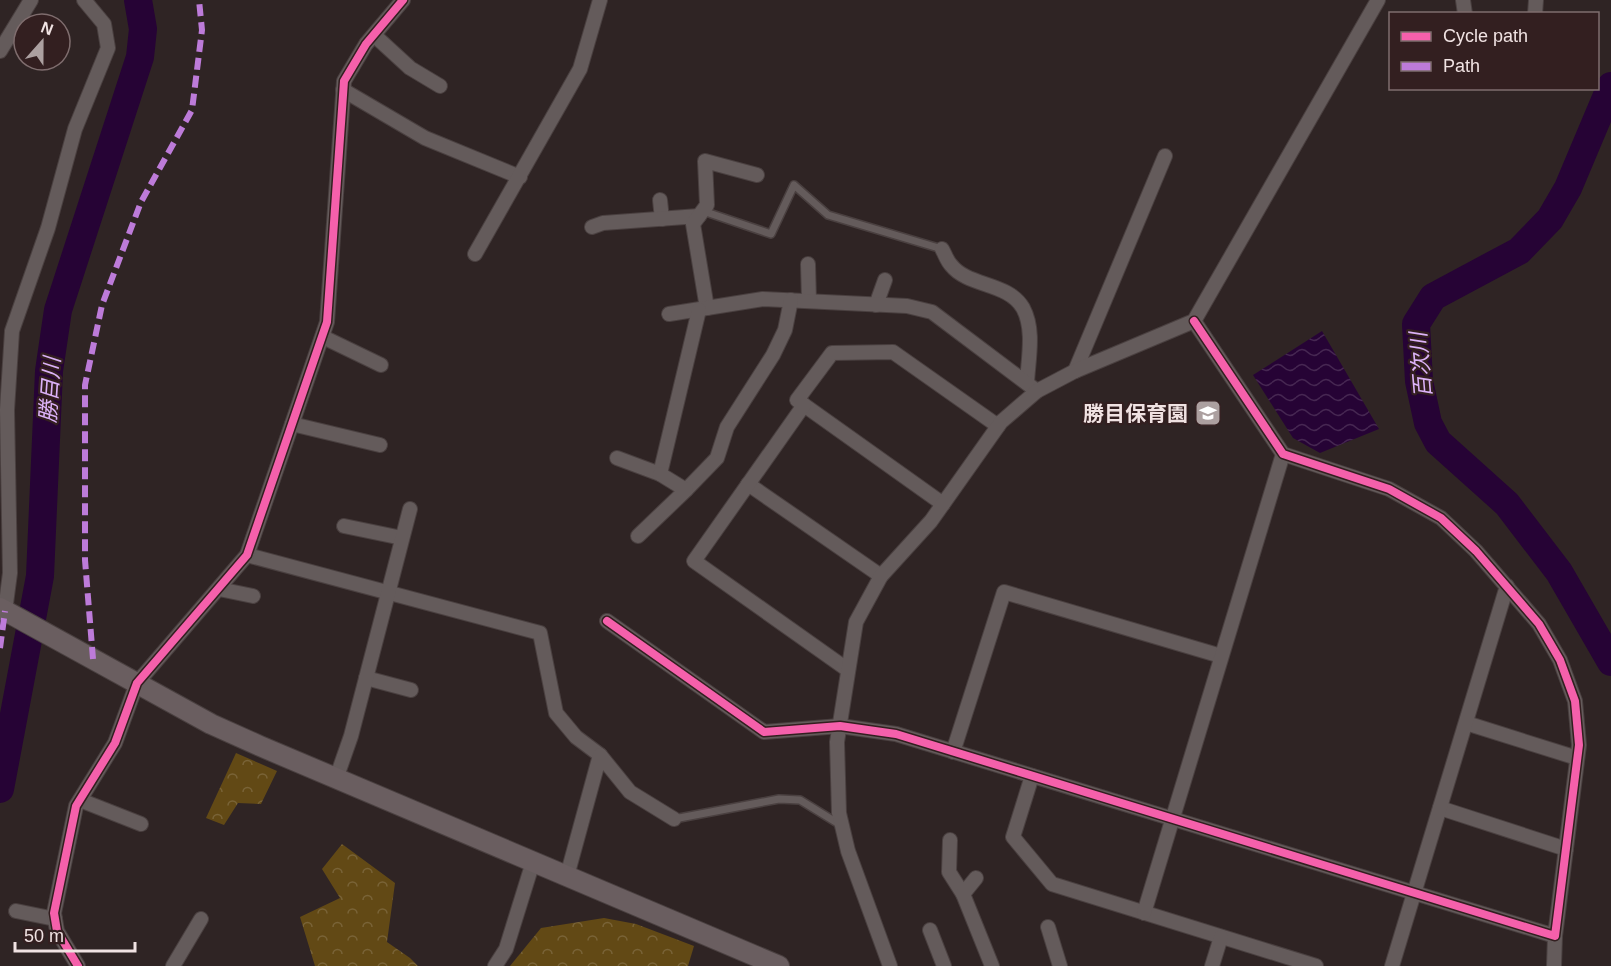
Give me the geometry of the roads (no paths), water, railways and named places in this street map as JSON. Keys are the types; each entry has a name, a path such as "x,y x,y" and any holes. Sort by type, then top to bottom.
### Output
{"street":[{"path":"0,51 31,0"},
{"path":"84,0 104,24 108,48 75,129 48,228 12,331 7,410 10,573 7,612 211,724 779,966"},
{"path":"78,966 57,931 54,912 76,806 115,743 137,682 246,555 327,322 344,81 374,35 404,0"},
{"path":"475,254 580,69 600,0"},
{"path":"890,966 848,851 839,813 837,753 856,622 880,576 943,504 998,426 1032,387 1194,321 1378,0"},
{"path":"374,35 410,68 440,86"},
{"path":"343,90 425,138 520,177"},
{"path":"1076,371 1165,156"},
{"path":"660,474 703,309 693,224 707,205 705,161 757,175"},
{"path":"660,200 662,219"},
{"path":"592,227 603,223 701,214"},
{"path":"942,249 951,266 964,276 1001,290 1023,308 1030,341 1032,387"},
{"path":"808,264 809,301"},
{"path":"876,305 885,280"},
{"path":"669,315 764,299 907,306 932,312 1032,387"},
{"path":"638,536 717,458 727,427 773,355 785,330 791,300"},
{"path":"1194,321 1283,454 1389,489 1441,518 1476,551 1539,624 1560,660 1575,701 1577,758 1555,936 1554,966"},
{"path":"323,337 381,365"},
{"path":"943,504 797,400 832,353 893,352 998,426"},
{"path":"804,405 694,561 848,670"},
{"path":"292,424 381,445"},
{"path":"1144,913 1170,819 1283,454"},
{"path":"617,458 660,474 686,490"},
{"path":"748,484 880,576"},
{"path":"336,779 366,678 410,509"},
{"path":"344,526 402,538"},
{"path":"246,555 540,633 556,713 576,737 600,755 630,792 674,819"},
{"path":"1392,966 1507,586"},
{"path":"219,589 253,596"},
{"path":"954,752 1004,592 1221,656"},
{"path":"607,621 764,732 840,726 896,734 1555,936"},
{"path":"366,678 411,690"},
{"path":"1466,723 1577,758"},
{"path":"567,876 600,755"},
{"path":"1032,776 1013,837 1052,884 1316,966"},
{"path":"80,800 141,824"},
{"path":"1440,808 1566,849"},
{"path":"950,840 949,872 963,894 992,966"},
{"path":"495,966 506,949 506,929 533,862"},
{"path":"963,894 976,878"},
{"path":"16,911 55,919"},
{"path":"173,966 201,919"},
{"path":"1048,927 1060,966"},
{"path":"930,930 944,966"},
{"path":"1212,966 1221,938"}],"lane":[{"path":"701,214 771,234 794,185 828,215 942,249"},
{"path":"674,819 779,799 800,800 843,827"}],"water":[{"path":"1322,331 1379,429 1320,453 1293,438 1253,375"}],"waterway":[{"name":"勝目川","path":"0,789 40,576 49,371 58,310 140,57 143,29 138,0"},
{"name":"百次川","path":"1611,86 1568,188 1550,219 1519,251 1433,297 1416,324 1419,381 1428,423 1438,442 1507,504 1559,572 1611,662"}],"place":[{"name":"勝目保育園","path":"1208,413"}]}
